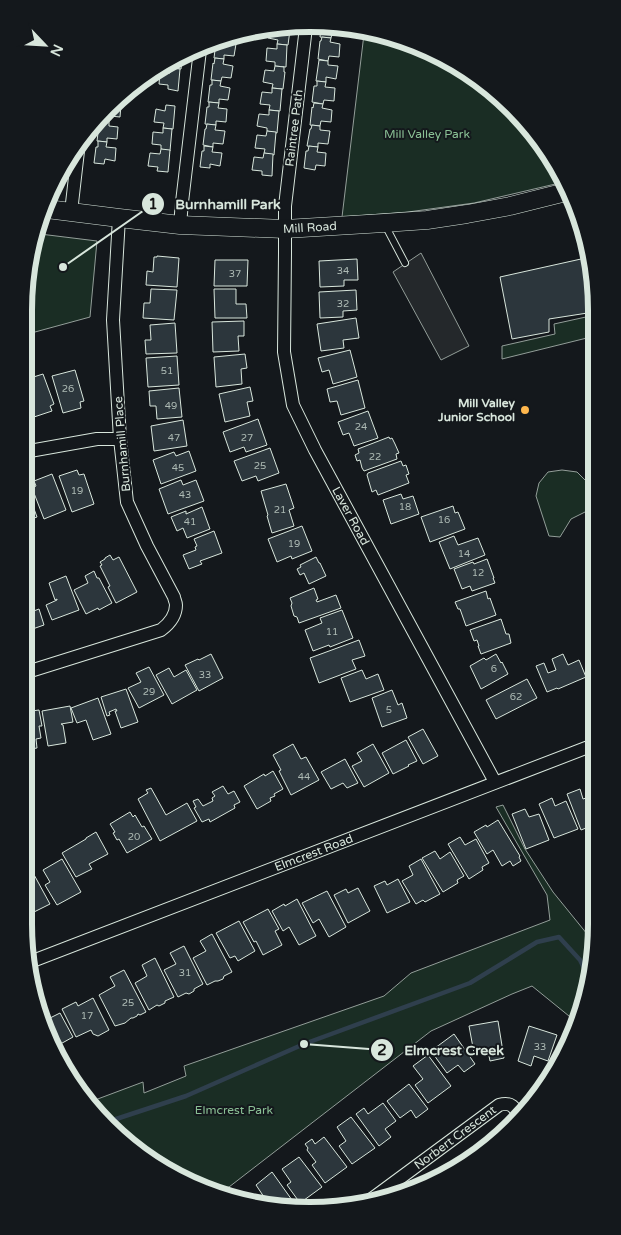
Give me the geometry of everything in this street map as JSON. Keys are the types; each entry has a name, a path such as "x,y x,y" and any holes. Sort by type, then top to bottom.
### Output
{"street":[{"name":"Raintree Path","path":"285,229 285,206 305,32"},
{"path":"180,224 199,56"},
{"path":"71,212 77,159"},
{"name":"Mill Road","path":"52,210 180,224 285,229 427,220 510,206 562,193"},
{"name":"Burnhamill Place","path":"32,670 161,630 169,624 174,615 176,605 174,596 147,546 128,502 120,439 113,320 119,218"},
{"name":"Laver Road","path":"285,229 284,352 292,405 495,782"},
{"path":"32,451 97,439 120,439"},
{"name":"Elmcrest Road","path":"35,960 588,747"},
{"name":"Norbert Crescent","path":"379,1194 499,1104 510,1104 516,1112"}],"lane":[{"path":"384,223 405,263"}],"green space":[{"name":"Mill Valley Park","path":"364,38 400,47 433,61 480,90 520,127 542,156 557,184 474,203 408,212 342,217"},
{"path":"43,234 97,241 90,317 32,333 35,274"},
{"path":"588,317 588,338 502,359 502,346 555,334 554,324"},
{"path":"562,470 577,472 588,483 587,511 571,519 560,537 549,536 536,496 539,483 548,472"},
{"name":"Elmcrest Park","path":"503,805 525,849 553,892 588,935 583,979 572,1020 532,986 431,1031 229,1187 221,1188 204,1181 156,1156 127,1134 95,1100 143,1082 144,1093 186,1076 184,1066 384,996 411,973 550,920 547,895 496,807"}],"shaded area":[{"path":"421,253 469,346 441,360 393,272"}],"building":[{"path":"290,33 288,45 277,44 278,40 268,38 268,36"},
{"path":"320,33 341,34 332,34 331,38 320,37"},
{"path":"322,37 331,38 330,42 340,44 339,57 329,56 328,61 318,59"},
{"path":"236,44 234,56 224,55 224,59 214,58 215,49"},
{"path":"277,44 287,45 286,67 275,66 275,62 266,61 267,48 277,49"},
{"path":"215,58 224,59 223,64 233,66 231,78 222,77 221,81 211,80"},
{"path":"319,60 328,61 328,65 338,66 336,79 326,77 326,82 316,81"},
{"path":"275,66 284,67 283,89 272,88 273,84 263,82 265,70 274,71"},
{"path":"175,68 180,69 178,91 168,89 168,85 159,84 160,77 170,73"},
{"path":"212,80 221,81 220,86 230,88 228,100 219,99 219,103 208,102"},
{"path":"317,81 326,82 325,87 335,88 334,101 324,100 323,104 312,102 314,86 317,86"},
{"path":"272,88 282,89 280,111 269,110 270,105 260,104 262,92 272,93"},
{"path":"209,102 219,103 218,108 227,109 226,122 216,121 216,125 205,124"},
{"path":"314,103 323,104 322,108 332,110 331,122 321,121 320,126 310,125"},
{"path":"166,105 175,106 173,129 163,128 164,123 154,122 156,109 165,111"},
{"path":"121,107 120,117 112,116"},
{"path":"269,110 279,111 277,133 257,126 259,114 269,115"},
{"path":"108,120 109,126 118,127 117,139 107,138 107,142 97,141 98,130"},
{"path":"207,124 216,125 215,130 225,131 223,144 213,143 213,147 203,145"},
{"path":"312,125 320,126 320,130 330,131 328,144 318,143 318,147 307,146"},
{"path":"163,128 172,129 170,151 161,149 161,145 152,144 153,132 163,133"},
{"path":"267,131 276,132 274,155 264,153 265,149 255,148 257,135 266,136"},
{"path":"98,141 107,142 106,147 116,148 115,161 105,159 104,164 94,163"},
{"path":"204,146 213,147 212,152 222,153 220,166 210,164 210,168 200,167"},
{"path":"309,146 318,147 317,152 326,153 325,166 316,165 315,170 304,168 306,151 308,151"},
{"path":"161,149 170,150 168,172 157,171 158,167 148,166 150,153 160,154"},
{"path":"264,153 273,154 272,176 262,175 262,171 252,170 254,157 263,158"},
{"path":"154,257 179,258 177,287 146,285 147,271 153,272"},
{"path":"583,258 588,292 588,313 549,319 549,332 512,339 500,277"},
{"path":"357,259 358,280 344,280 344,286 320,287 319,261"},
{"path":"215,260 248,260 247,286 214,286"},
{"path":"151,289 177,290 174,320 143,318 144,303 150,303"},
{"path":"214,289 236,289 236,304 246,304 247,318 215,318"},
{"path":"356,290 357,310 343,311 343,317 320,318 319,292"},
{"path":"356,318 359,338 343,340 344,348 321,351 317,324"},
{"path":"244,321 244,336 238,336 239,351 213,352 212,322"},
{"path":"175,323 177,353 146,354 145,340 151,340 150,325"},
{"path":"350,350 357,377 333,384 329,370 322,372 318,358"},
{"path":"245,354 247,368 241,369 242,384 216,387 214,357"},
{"path":"177,356 179,385 148,387 146,358"},
{"path":"75,370 84,401 80,402 81,408 63,413 52,376"},
{"path":"43,374 54,404 50,406 52,411 34,417 32,412 32,377"},
{"path":"358,380 365,408 341,415 337,401 330,402 327,389"},
{"path":"250,387 253,401 247,402 250,416 225,422 219,394"},
{"path":"179,388 182,417 157,419 156,406 150,406 149,391"},
{"path":"368,411 378,438 354,446 349,433 343,435 338,422"},
{"path":"258,419 267,445 246,452 244,447 230,452 223,432"},
{"path":"183,420 187,446 154,451 151,426"},
{"path":"389,437 390,439 392,438 399,453 396,454 397,459 364,471 360,460 357,461 355,455 359,453 358,449"},
{"path":"270,448 279,473 258,481 256,476 242,481 234,461"},
{"path":"189,451 196,471 161,484 153,460 174,452 176,456"},
{"path":"401,461 403,466 406,465 409,474 406,475 409,483 378,495 376,490 372,492 368,473"},
{"path":"77,470 79,475 84,474 94,504 72,512 59,476"},
{"path":"52,474 66,510 44,519 32,488 36,486 34,481"},
{"path":"181,480 183,485 196,480 204,501 168,514 159,489"},
{"path":"286,484 294,508 289,510 294,526 272,533 261,491"},
{"path":"401,494 403,499 413,496 419,514 391,524 383,500"},
{"path":"32,503 37,517 32,519"},
{"path":"453,506 455,513 458,512 465,529 430,542 421,517"},
{"path":"202,507 210,529 187,538 183,528 177,531 171,517 186,511 186,514"},
{"path":"302,526 312,551 292,559 291,556 277,562 268,539"},
{"path":"214,531 222,553 200,561 202,564 189,569 183,555 196,550 195,547 197,546 194,539"},
{"path":"454,536 458,545 478,538 485,555 450,569 439,542"},
{"path":"110,555 113,560 119,557 137,592 116,603 100,566 102,565 100,562"},
{"path":"316,557 326,576 309,584 304,573 300,575 297,569 301,567 300,565"},
{"path":"487,559 495,583 472,591 470,586 462,589 454,569"},
{"path":"94,571 112,603 86,614 74,590 88,583 85,576"},
{"path":"66,576 79,610 52,620 46,605 57,599 55,600 49,583"},
{"path":"314,588 318,599 316,600 317,602 336,595 341,608 299,623 297,617 294,616 290,598"},
{"path":"486,591 496,615 466,626 460,609 458,609 455,602"},
{"path":"39,609 44,625 32,629 32,612"},
{"path":"342,610 353,638 313,651 305,630 322,623 320,618"},
{"path":"501,619 506,634 509,634 511,643 481,654 477,640 474,641 470,630"},
{"path":"359,640 365,656 352,660 356,669 319,683 310,658"},
{"path":"211,654 223,678 199,691 185,665"},
{"path":"496,654 508,674 481,689 470,666"},
{"path":"563,654 568,665 579,660 586,677 547,692 536,666 544,663 548,673 556,670 552,659"},
{"path":"149,667 164,695 139,708 128,688 141,682 136,673"},
{"path":"169,668 174,677 186,670 197,690 172,704 156,675"},
{"path":"362,670 366,679 378,674 384,690 350,702 341,678"},
{"path":"527,679 537,698 496,719 486,700"},
{"path":"126,689 138,722 121,728 116,709 109,712 110,715 107,716 101,697"},
{"path":"392,690 398,705 402,703 407,718 382,727 372,698"},
{"path":"98,698 111,734 93,740 86,720 77,723 71,708"},
{"path":"70,706 73,722 61,724 63,725 66,743 48,746 42,711"},
{"path":"39,710 42,726 39,726 41,738 36,739 37,748 32,749 32,711"},
{"path":"423,729 438,756 423,764 408,737"},
{"path":"406,740 417,761 393,774 382,753"},
{"path":"293,744 301,759 306,757 319,780 291,795 273,755"},
{"path":"373,744 389,773 364,787 352,766 362,761 357,753"},
{"path":"345,759 358,783 347,788 343,783 331,789 321,772"},
{"path":"273,771 283,789 270,798 271,801 257,809 244,786"},
{"path":"223,786 228,794 234,791 240,802 234,805 235,808 210,822 209,819 202,822 194,808 196,807 193,801 198,799 203,806 213,801 212,798 215,796 212,792"},
{"path":"151,788 166,815 187,803 197,821 160,841 138,799 148,793 146,790"},
{"path":"580,789 583,799 588,795 588,827 581,830 567,794"},
{"path":"552,798 555,806 566,801 578,829 554,838 539,804"},
{"path":"525,809 529,817 539,814 549,840 526,849 512,814"},
{"path":"130,812 133,817 135,815 142,827 144,826 152,839 127,853 119,839 117,840 110,824"},
{"path":"498,820 520,856 521,861 513,866 510,861 502,866 493,850 487,854 474,832"},
{"path":"96,832 108,854 89,864 92,869 76,877 62,853"},
{"path":"460,837 465,845 476,839 489,863 482,867 483,870 469,879 448,844"},
{"path":"435,851 440,859 450,852 464,876 457,880 458,883 443,892 422,858"},
{"path":"62,859 81,892 57,905 45,885 50,882 43,870"},
{"path":"421,859 440,894 425,902 423,900 416,904 402,881 413,875 409,866"},
{"path":"32,871 50,904 32,913"},
{"path":"398,879 410,902 387,913 374,886 385,881 387,885"},
{"path":"358,888 370,911 348,923 334,895 346,889 348,893"},
{"path":"327,891 346,927 329,937 319,919 313,923 302,903"},
{"path":"297,899 316,936 299,945 289,927 283,931 272,911"},
{"path":"268,909 279,929 275,931 282,945 263,955 243,922"},
{"path":"239,921 255,951 238,961 235,956 230,958 216,933"},
{"path":"212,934 232,972 224,976 223,979 207,985 193,958 206,951 200,941"},
{"path":"184,946 203,984 189,994 186,993 178,997 164,970 176,964 170,953"},
{"path":"155,958 174,997 149,1010 135,983 147,976 142,965"},
{"path":"124,970 146,1012 115,1026 99,995 115,986 110,977"},
{"path":"93,998 109,1030 98,1036 93,1034 91,1030 76,1037 62,1009 76,1002 78,1006"},
{"path":"60,1013 73,1037 60,1044 49,1019"},
{"path":"498,1021 504,1058 490,1061 488,1051 474,1053 469,1026"},
{"path":"529,1026 557,1035 548,1061 534,1056 531,1066 518,1061"},
{"path":"454,1034 475,1064 464,1072 458,1065 447,1073 431,1051"},
{"path":"428,1055 451,1086 428,1103 415,1085 423,1079 413,1066"},
{"path":"409,1084 428,1109 416,1118 411,1110 400,1118 387,1101"},
{"path":"383,1103 396,1121 385,1129 391,1137 379,1146 356,1114 364,1108 368,1114"},
{"path":"351,1117 375,1148 352,1164 339,1146 346,1141 337,1127"},
{"path":"324,1137 347,1167 325,1183 312,1165 316,1162 305,1144 312,1139 315,1144"},
{"path":"299,1157 322,1187 299,1202 287,1185 291,1182 282,1169"},
{"path":"272,1172 292,1200 290,1202 262,1198 264,1197 256,1185"}],"waterway":[{"path":"113,1120 186,1096 304,1044 470,983 537,942 559,937 580,960 585,969"}],"place":[{"name":"Burnhamill Park","path":"63,267"},
{"name":"Mill Valley Junior School","path":"525,410"},
{"name":"Elmcrest Creek","path":"304,1044"}]}
